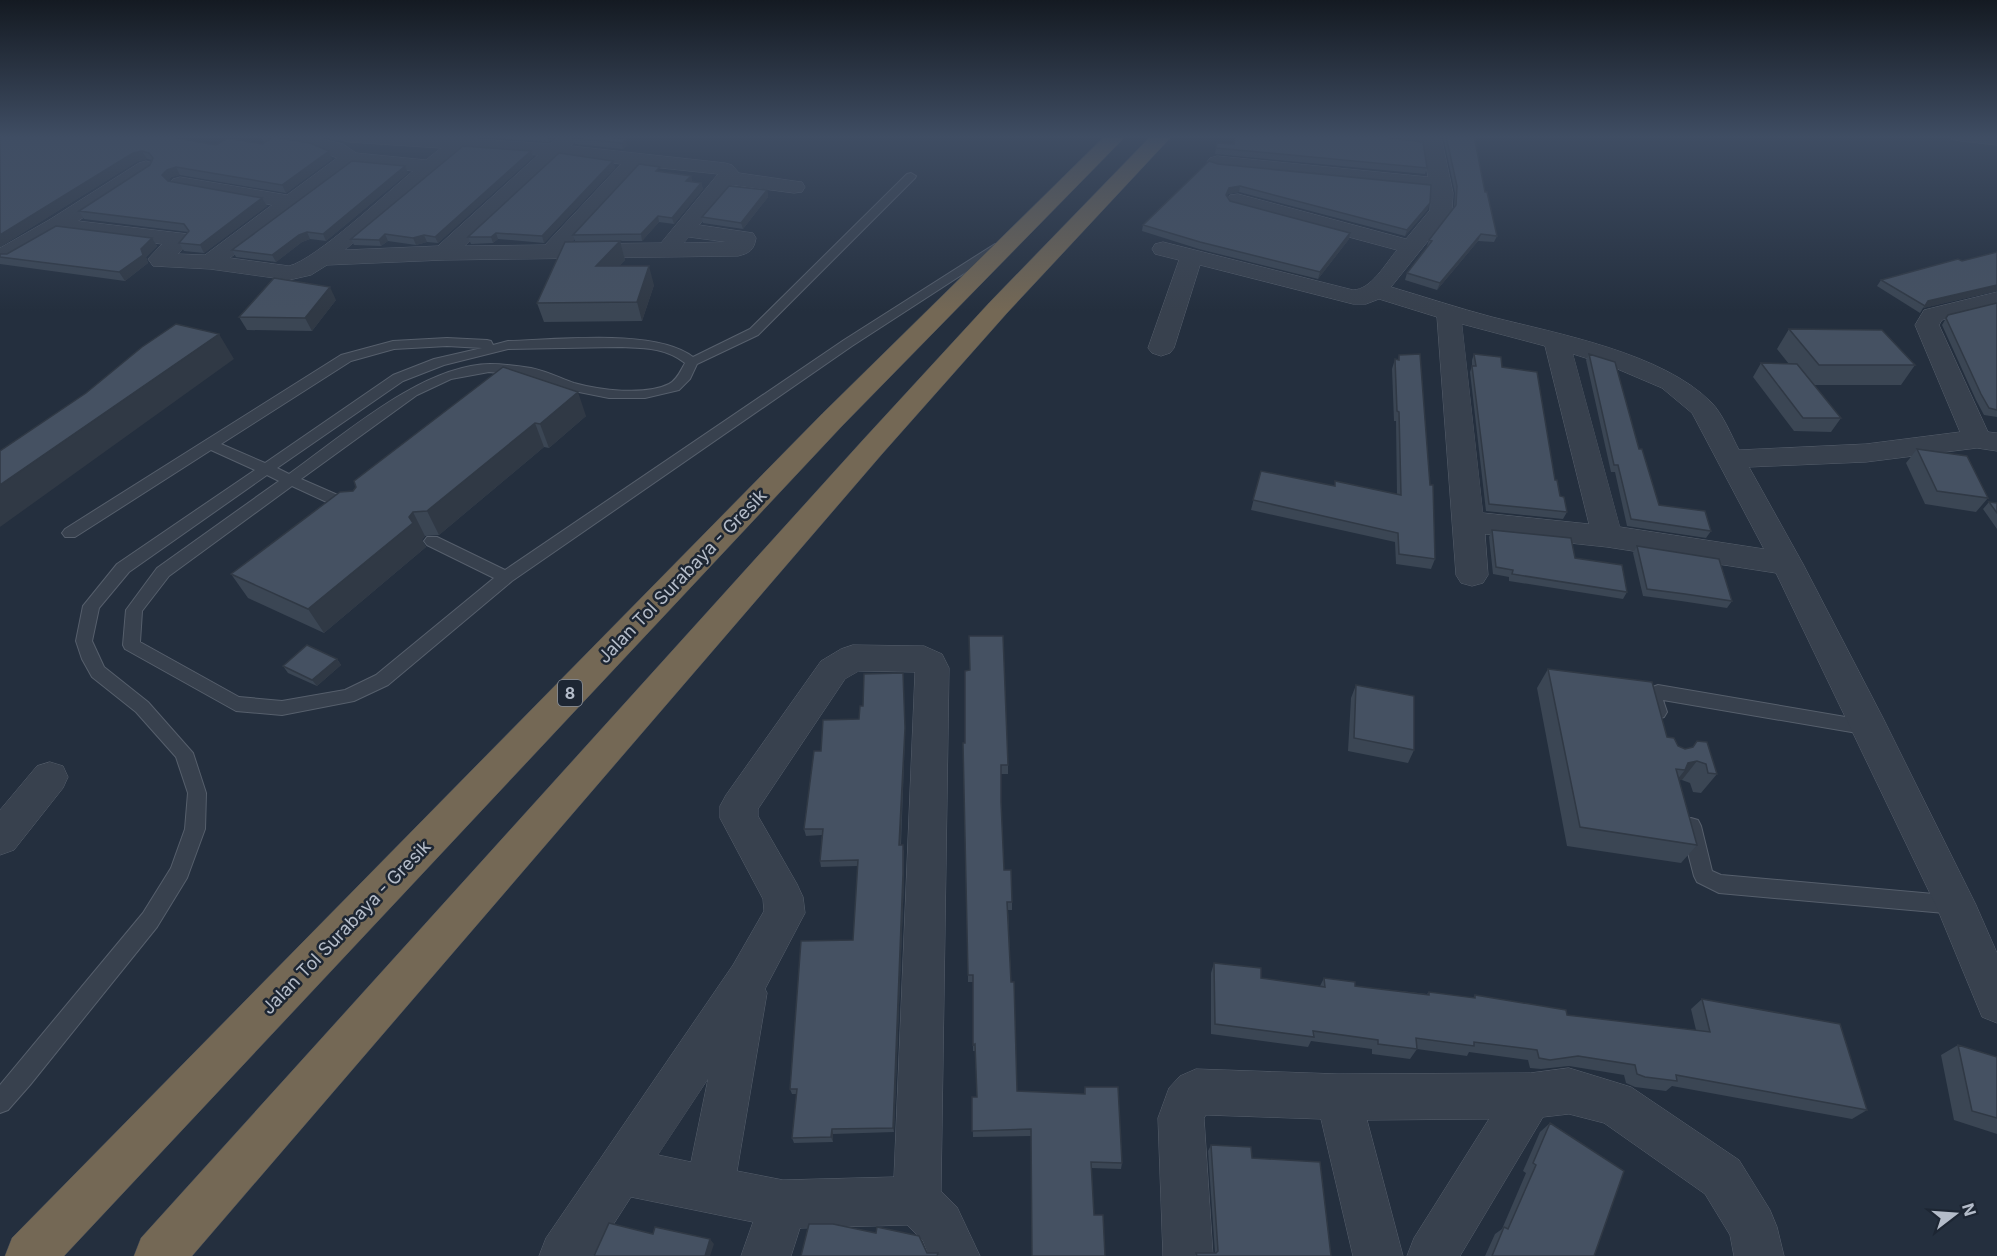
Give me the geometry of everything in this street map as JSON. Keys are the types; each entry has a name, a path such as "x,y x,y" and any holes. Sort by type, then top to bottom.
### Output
{"highway":[{"name":"Jalan Tol Surabaya - Gresik","path":"30,1256 815,437 1056,195"},
{"path":"159,1256 599,754 880,438 1037,266 1106,195"}],"street":[{"path":"4,255 57,225 104,195"},
{"path":"248,195 291,202"},
{"path":"210,262 298,195"},
{"path":"57,225 180,239 160,260 210,262 289,273 303,270 322,258 398,195"},
{"path":"444,253 507,195"},
{"path":"551,252 604,195"},
{"path":"665,252 713,195"},
{"path":"1163,249 1353,297 1366,297 1376,290 1441,211 1440,195"},
{"path":"1238,200 1411,247"},
{"path":"322,258 444,253 665,252 738,249 743,247 746,241 745,238 682,230"},
{"path":"1161,348 1192,256"},
{"path":"1376,290 1617,360 1671,381 1703,409 1787,564 1870,728 1956,905 1997,1002"},
{"path":"1732,459 1866,453 1987,440 1927,325 1933,315 1997,299"},
{"path":"1449,313 1472,575"},
{"path":"1557,341 1607,536"},
{"path":"1469,522 1607,536 1787,564"},
{"path":"564,1256 748,980 784,913 783,897 739,818 740,806 833,670 853,658 924,659 930,663 932,668 917,1201"},
{"path":"0,838 50,777"},
{"path":"710,1189 748,980"},
{"path":"1188,1256 1181,1118 1185,1104 1196,1092 1338,1097 1530,1096 1569,1091 1615,1103 1722,1177 1754,1227 1758,1256"},
{"path":"1432,1256 1530,1096"},
{"path":"1338,1097 1378,1256"},
{"path":"619,1171 783,1204 917,1201 940,1224 955,1256"},
{"path":"766,1256 783,1204"}],"lane":[{"path":"892,195 754,332 692,362 685,376 674,387 645,394 609,394 520,371 489,369 447,376 412,392 163,572 134,610 131,645 236,704 282,708 348,696 382,680 506,577 848,343 1011,239"},
{"path":"70,534 346,358 393,345 447,342 507,345 618,343 657,345 679,352 692,362"},
{"path":"0,1102 150,920 180,872 195,829 197,793 184,753 142,707 98,672 90,659 84,641 91,606 123,568 398,378 439,362 507,345"},
{"path":"210,444 360,510"},
{"path":"432,542 506,577"},
{"path":"1662,727 1653,694 1655,693 1870,728"},
{"path":"1687,812 1704,876 1719,884 1956,905"}],"building":[{"path":"0,195 66,195 0,235"},
{"path":"104,195 243,195 262,198 200,245 179,243 189,231 184,224 79,211"},
{"path":"307,195 370,195 323,234 307,232 299,235 272,255 232,250"},
{"path":"404,195 482,195 435,237 424,235 413,238 385,234 379,240 351,239"},
{"path":"514,195 581,195 542,236 496,233 491,237 468,237"},
{"path":"611,195 691,195 672,218 658,216 641,234 573,235"},
{"path":"721,195 763,195 741,223 702,217"},
{"path":"1174,195 1226,195 1230,201 1350,233 1320,272 1200,242 1143,225"},
{"path":"1273,195 1430,195 1430,203 1407,230"},
{"path":"1457,195 1488,195 1497,236 1481,234 1440,283 1407,273 1432,241 1429,240 1456,205"},
{"path":"56,226 152,238 141,249 143,255 119,272 0,257 0,254 7,254"},
{"path":"620,241 596,266 649,266 637,302 537,303 565,242"},
{"path":"1997,252 1997,285 1928,301 1925,306 1881,280 1958,259 1962,261"},
{"path":"274,278 330,287 305,318 239,317"},
{"path":"1997,303 1997,410 1989,408 1981,394 1946,318 1948,315"},
{"path":"176,324 219,334 0,485 0,451 86,393 142,347"},
{"path":"1789,329 1882,330 1915,365 1819,365"},
{"path":"1420,354 1430,485 1433,485 1435,559 1399,554 1398,533 1253,500 1261,471 1335,486 1335,481 1401,495 1395,359 1399,360 1399,355"},
{"path":"1474,354 1501,357 1502,367 1537,372 1555,480 1557,480 1560,496 1564,497 1567,512 1489,504 1472,366 1476,366"},
{"path":"1589,354 1615,362 1639,449 1642,449 1659,505 1705,511 1711,531 1631,519 1618,465 1614,465"},
{"path":"1761,363 1797,364 1841,418 1803,418"},
{"path":"503,367 578,392 540,424 535,423 427,511 413,512 409,517 413,523 308,609 231,574 340,492 353,491 356,487 354,481"},
{"path":"1917,449 1967,456 1988,498 1937,491"},
{"path":"1989,502 1997,503 1997,513"},
{"path":"1492,530 1571,538 1575,558 1622,565 1627,592 1512,574 1513,570 1496,567"},
{"path":"1637,546 1719,559 1732,601 1647,589"},
{"path":"969,636 1003,636 1008,765 1001,765 1001,802 1004,870 1011,870 1012,902 1007,902 1011,982 1014,982 1017,1091 1085,1094 1085,1087 1118,1087 1122,1163 1091,1162 1094,1215 1103,1215 1105,1256 1032,1256 1031,1129 972,1131 972,1097 977,1097 975,1044 973,1045 973,975 968,975 963,743 965,743 965,671 970,670"},
{"path":"307,645 337,659 312,680 283,666"},
{"path":"1548,669 1652,682 1667,737 1674,738 1678,746 1685,749 1693,747 1697,741 1707,742 1717,774 1708,773 1706,764 1697,761 1688,763 1685,770 1676,769 1697,845 1580,827"},
{"path":"903,673 905,728 899,845 903,845 903,874 893,1128 832,1129 831,1137 792,1138 797,1089 790,1089 801,941 853,940 858,860 820,861 823,829 804,829 814,751 821,751 823,720 859,719 860,706 863,706 864,674"},
{"path":"1356,685 1414,696 1414,750 1354,738"},
{"path":"1214,963 1261,968 1261,978 1325,987 1324,978 1355,982 1355,986 1429,995 1429,992 1475,998 1475,995 1566,1010 1567,1015 1710,1032 1702,999 1840,1024 1867,1110 1676,1075 1677,1081 1645,1077 1637,1074 1635,1065 1578,1056 1550,1060 1539,1058 1537,1050 1474,1042 1474,1046 1416,1038 1417,1049 1378,1044 1378,1040 1313,1031 1314,1037 1215,1024"},
{"path":"1958,1045 1997,1057 1997,1118 1972,1111"},
{"path":"1550,1123 1624,1171 1594,1256 1492,1256 1504,1227 1508,1229 1536,1165 1533,1163"},
{"path":"1211,1145 1251,1147 1252,1158 1320,1162 1331,1256 1197,1256 1196,1253 1216,1253 1218,1251"},
{"path":"609,1223 653,1234 655,1227 710,1239 705,1256 594,1256"},
{"path":"809,1224 833,1224 876,1233 877,1227 919,1236 927,1253 938,1253 937,1256 801,1256"}]}
